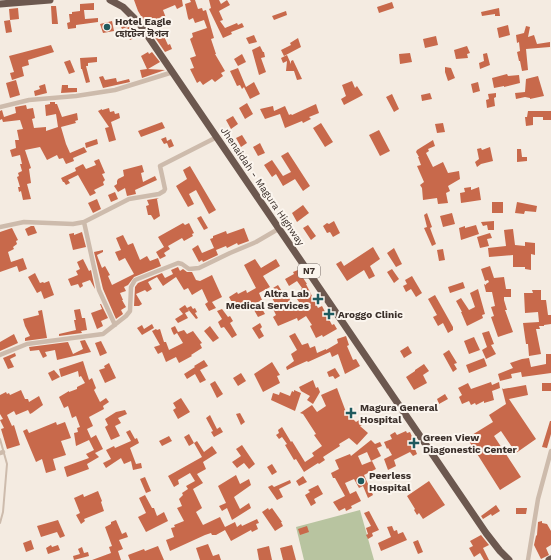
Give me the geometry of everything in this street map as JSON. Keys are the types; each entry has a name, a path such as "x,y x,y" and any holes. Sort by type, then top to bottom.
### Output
{"highway":[{"path":"0,4 50,0"},
{"name":"Jhenaidah - Magura Highway","path":"110,0 124,7 134,17 500,551 509,560"},
{"name":"Jhenaidah - Magura Highway","path":"500,551 503,560"}],"street":[{"path":"0,107 29,100 76,96 115,90 173,72"},
{"path":"0,227 24,222 73,224 84,222 129,199 159,194 165,189 160,166 217,137"},
{"path":"84,222 100,290 115,325"},
{"path":"0,354 27,344 103,334 126,316 130,311 131,287 135,280 178,263 189,269 199,268 256,242 280,228"},
{"path":"528,560 538,499 551,451"}],"lane":[{"path":"0,439 2,452 7,464 3,512 0,524"}],"green space":[{"path":"360,510 374,560 304,560 296,527"}],"building":[{"path":"134,0 182,0 183,6 177,9 175,5 163,10 166,18 147,26 138,11"},
{"path":"190,0 195,0 198,9 202,8 203,11 206,10 214,38 211,39 215,54 225,71 221,73 223,76 215,82 212,79 203,85 200,81 197,83 190,69 194,68 190,58 196,56 190,39 193,37 192,33 207,28 204,20 195,23 193,18 189,20 185,4 191,2"},
{"path":"209,0 219,0 221,4 227,0 230,5 219,11 223,20 220,21 225,28 237,23 238,25 242,23 244,27 231,32 232,34 223,38 209,9 211,8"},
{"path":"392,2 394,8 379,13 377,7"},
{"path":"94,3 94,10 84,10 85,19 98,18 98,22 76,25 76,28 68,29 67,23 70,22 69,14 80,11 80,4"},
{"path":"51,6 56,6 58,24 52,24"},
{"path":"18,8 19,19 10,20 9,9"},
{"path":"499,8 500,16 495,16 495,14 482,16 481,12"},
{"path":"286,11 287,15 274,20 272,16"},
{"path":"123,18 127,27 122,29 118,20"},
{"path":"10,20 12,32 6,33 4,21"},
{"name":"Hotel Eagle হোটেল ঈগল","path":"112,21 114,31 103,33 100,24"},
{"path":"508,25 510,35 499,38 497,28"},
{"path":"131,26 136,37 130,40 124,29"},
{"path":"526,26 530,27 528,37 534,35 537,44 550,42 550,47 526,49 528,70 522,71 517,52 520,51 519,42 517,43 516,35 524,33"},
{"path":"162,32 168,45 170,44 172,49 165,52 154,36"},
{"path":"254,35 257,42 249,44 246,38"},
{"path":"436,36 438,45 425,48 423,39"},
{"path":"298,38 301,47 284,56 281,50 291,45 290,43"},
{"path":"51,45 54,52 28,60 29,65 22,67 24,76 12,80 10,73 14,72 9,56"},
{"path":"260,46 264,52 265,57 261,58 266,72 259,75 252,50"},
{"path":"467,46 470,53 467,54 468,58 456,59 454,50"},
{"path":"148,52 149,54 152,52 160,62 148,69 165,70 142,78 140,70 147,69 141,56"},
{"path":"410,53 412,62 400,64 399,54"},
{"path":"487,53 490,65 480,69 479,63 484,61 483,54"},
{"path":"242,54 246,62 238,66 234,59"},
{"path":"287,55 291,64 291,61 293,60 302,79 297,80 294,71 286,71 287,61 283,63 281,58"},
{"path":"97,57 97,62 88,63 88,66 86,66 90,82 86,83 81,69 80,58"},
{"path":"70,60 75,72 69,74 64,62"},
{"path":"445,67 451,68 455,78 448,81"},
{"path":"238,68 246,87 254,82 260,94 250,99 244,87 242,89 240,85 237,86 230,71"},
{"path":"507,74 508,76 519,75 520,83 494,88 492,78"},
{"path":"103,76 105,80 116,78 117,82 129,79 130,82 103,88 99,77"},
{"path":"538,76 544,96 530,99 525,97 516,99 515,93 525,92 526,79"},
{"path":"16,80 20,95 10,98 6,83"},
{"path":"352,81 355,88 357,86 363,95 344,105 341,99 346,96 342,85"},
{"path":"478,82 480,91 473,93 471,84"},
{"path":"45,84 47,93 35,96 34,91 40,89 39,86"},
{"path":"62,85 68,85 68,88 77,88 77,92 61,93"},
{"path":"430,93 432,99 422,101 421,95"},
{"path":"496,93 496,97 494,98 495,106 487,108 486,100 489,99 488,94"},
{"path":"392,94 399,109 394,112 386,97"},
{"path":"50,102 55,102 55,104 57,104 62,117 77,113 78,120 75,121 76,123 61,127 70,153 84,147 87,152 73,158 74,161 66,164 63,158 59,159 57,155 47,160 40,147 25,150 31,168 29,169 31,183 27,184 31,199 23,200 21,191 19,192 18,187 20,187 17,177 19,176 18,173 22,171 20,155 12,157 10,150 16,148 15,140 19,140 17,130 23,129 20,120 3,122 2,119 0,120 0,111 2,110 4,117 16,113 15,107 26,105 27,109 33,108 35,118 32,119 34,128 46,127 46,131 58,127 56,114 46,116 45,105 50,104"},
{"path":"247,103 253,114 245,119 239,108"},
{"path":"316,104 319,113 309,117 311,119 303,123 302,121 285,128 280,114 265,119 260,109 273,106 274,111 285,106 289,115 292,115"},
{"path":"109,108 110,112 114,111 115,114 119,113 120,118 111,122 116,140 109,142 105,128 109,127 98,111"},
{"path":"528,111 551,111 551,120 543,120 543,117 533,117 533,125 526,126 525,117 527,117"},
{"path":"233,116 238,124 231,129 226,120"},
{"path":"162,122 165,128 141,137 138,131"},
{"path":"321,123 333,142 325,147 313,128"},
{"path":"443,123 445,132 437,133 435,124"},
{"path":"379,130 390,151 380,156 369,135"},
{"path":"242,135 247,143 241,147 236,138"},
{"path":"166,137 167,141 171,139 174,146 169,148 167,143 164,144 161,139"},
{"path":"97,139 98,144 86,148 85,143"},
{"path":"433,140 435,146 428,149 429,151 426,153 433,167 443,162 448,173 459,171 460,179 448,186 450,191 446,193 448,203 438,204 437,198 423,200 422,188 420,185 424,182 417,166 421,165 416,152"},
{"path":"260,143 265,153 258,156 253,147"},
{"path":"490,147 493,161 481,164 477,167 475,162 479,159 477,149 481,148 482,150"},
{"path":"517,149 521,149 522,157 527,157 527,161 517,162"},
{"path":"288,152 310,186 303,191 295,179 283,186 276,174 272,177 264,165 272,160 283,176 291,172 281,156"},
{"path":"99,159 105,173 102,174 105,180 103,182 104,185 94,190 96,193 90,196 78,175 68,180 70,183 66,185 63,182 61,178 76,171 75,168 83,164 86,169 96,165 94,161"},
{"path":"142,165 144,172 141,173 143,182 155,176 157,180 135,190 136,194 127,196 125,188 118,192 114,186 117,184 118,179 124,176 123,170"},
{"path":"190,166 216,210 209,214 196,190 189,194 194,204 188,207 176,186 187,179 183,170"},
{"path":"471,187 471,190 479,187 481,200 461,203 460,193 465,192 464,188"},
{"path":"115,192 118,199 111,202 108,195"},
{"path":"159,198 157,199 160,216 154,220 151,215 148,215 146,206 149,205 147,200"},
{"path":"97,199 101,209 93,213 88,203"},
{"path":"492,202 503,202 503,213 492,213"},
{"path":"517,202 537,206 536,212 525,211 524,214 515,213"},
{"path":"303,205 309,213 297,222 292,213"},
{"path":"427,213 432,227 430,228 436,244 432,246 424,228 427,227 424,215"},
{"path":"452,213 455,224 443,227 440,216"},
{"path":"201,216 208,228 204,230 197,218"},
{"path":"334,221 340,233 333,237 330,232 327,233 323,226"},
{"path":"494,221 494,230 488,230 487,225 483,226 481,222"},
{"path":"183,223 185,225 189,223 194,233 192,234 193,236 184,241 182,238 168,246 170,249 164,253 166,256 160,259 156,252 164,247 158,237"},
{"path":"308,225 316,236 311,240 303,228"},
{"path":"476,225 479,234 461,240 459,228"},
{"path":"34,226 37,233 28,236 25,229"},
{"path":"12,228 18,240 16,241 17,244 13,247 14,249 8,252 11,262 23,258 27,269 19,272 17,266 0,272 0,232"},
{"path":"244,228 249,241 238,245 237,243 227,248 226,246 216,250 218,255 203,262 202,260 199,262 192,249 198,245 202,253 214,248 210,239 213,238 213,236 226,231 227,234"},
{"path":"513,229 515,245 525,246 525,242 535,243 535,255 531,254 531,270 525,269 525,267 513,267 513,255 489,257 488,248 506,246 504,230"},
{"path":"82,232 86,247 73,250 69,234 74,233 74,235"},
{"path":"490,233 492,238 487,239 489,246 480,248 477,237"},
{"path":"123,235 128,245 133,243 140,260 147,256 150,261 158,258 161,266 134,277 128,285 124,287 126,291 120,293 126,307 121,310 123,314 116,319 103,289 94,252 103,250 103,252 97,255 102,268 105,266 110,275 108,276 112,285 134,274 125,258 119,261 115,252 121,250 116,238"},
{"path":"373,247 380,259 370,266 375,276 369,279 364,270 347,281 336,264 341,261 344,266"},
{"path":"394,248 402,264 396,267 387,253"},
{"path":"443,249 445,260 439,261 437,250"},
{"path":"83,259 89,271 91,270 95,289 90,280 82,283 83,286 80,288 78,284 71,286 68,279 78,275 76,271 80,269 77,262"},
{"path":"255,259 261,268 276,259 280,266 263,276 270,287 259,293 262,300 258,302 265,314 258,317 254,310 252,311 248,302 235,308 229,297 237,292 238,294 246,290 247,293 256,288 244,265"},
{"path":"490,266 494,278 504,277 506,289 511,289 511,297 504,297 504,300 507,310 505,310 513,332 498,337 491,317 494,316 491,307 495,306 492,292 486,292 484,284 486,285 489,282 488,280 485,281 481,269"},
{"path":"178,267 180,271 183,269 187,272 192,272 196,280 200,281 212,275 222,297 212,302 216,308 209,311 205,304 208,302 202,289 192,295 188,288 184,290 176,277 163,286 157,277 148,282 152,289 147,292 145,290 136,294 142,304 139,306 134,306 135,287 138,283 162,273 165,278 173,274 171,270"},
{"path":"392,269 399,279 394,283 387,272"},
{"path":"298,270 307,284 318,308 322,306 332,325 334,324 337,329 323,337 322,335 316,338 310,326 312,325 306,316 298,321 297,318 278,326 273,317 276,315 272,307 276,305 268,291 278,285 283,293 286,292 291,302 288,303 292,311 301,305 297,299 302,297 299,293 302,292 302,288 297,281 289,286 285,279 294,274 293,272"},
{"path":"35,273 40,283 49,281 54,295 44,299 41,291 37,293 28,277"},
{"path":"412,276 422,293 416,297 411,289 406,292 403,286 407,284 405,280"},
{"path":"463,282 465,288 450,293 448,287"},
{"path":"478,289 485,314 482,315 483,318 467,326 456,301 461,298 469,310 475,307 470,293"},
{"path":"532,290 541,290 541,300 546,300 548,315 551,315 551,324 539,326 540,329 536,329 541,354 529,356 523,323 539,322 538,312 525,313 524,293 533,293"},
{"path":"435,295 453,327 453,330 448,333 443,323 438,326 433,317 437,315 428,299"},
{"path":"100,304 108,318 101,321 103,326 97,329 91,313 102,309"},
{"path":"185,305 189,311 185,313 188,318 178,323 175,319 183,314 179,309"},
{"path":"191,306 193,309 195,308 197,312 195,313 198,318 196,319 187,308"},
{"path":"80,309 82,318 85,318 87,330 81,331 82,333 59,336 59,334 76,330 74,310"},
{"path":"222,309 233,321 230,323 237,335 232,338 224,327 221,328 218,322 222,319 217,311"},
{"path":"42,310 47,338 25,341 25,338 30,336 23,319 39,315 38,311"},
{"path":"260,323 262,327 260,329 264,336 259,339 252,328"},
{"path":"152,324 154,328 142,335 137,328 142,325 144,329"},
{"path":"175,326 178,332 184,330 187,334 193,331 202,343 200,344 202,348 191,355 192,356 179,363 176,357 166,362 162,352 158,354 154,347 160,345 152,331 160,329 164,342 166,342 169,350 183,343 177,333 174,335 172,331 171,328"},
{"path":"210,326 219,338 213,342 204,331"},
{"path":"489,331 494,344 491,345 496,354 486,359 482,350 487,347 482,333"},
{"path":"295,333 302,345 308,343 310,348 315,346 317,353 338,343 337,339 346,336 349,345 347,346 353,360 356,359 360,366 345,374 338,354 332,357 330,352 287,370 286,367 294,361 291,354 297,350 289,336"},
{"path":"14,334 18,343 0,351 0,342"},
{"path":"474,337 480,350 469,354 464,341"},
{"path":"85,340 91,352 57,360 55,350 45,352 47,356 43,358 39,350 30,351 29,347 68,342 73,354 83,349 80,341"},
{"path":"101,341 107,353 100,356 95,343"},
{"path":"408,346 412,353 404,358 400,351"},
{"path":"449,350 457,363 454,364 457,369 453,372 443,354"},
{"path":"15,353 16,356 10,359 14,367 8,369 3,358"},
{"path":"546,354 551,354 551,373 522,377 521,372 511,374 512,378 500,381 498,374 513,368 510,363 529,358 531,367 546,364"},
{"path":"484,358 487,366 469,373 466,365"},
{"path":"204,360 208,366 200,370 206,380 200,383 195,374 187,379 184,374"},
{"path":"83,361 89,380 92,378 96,388 94,390 100,402 106,398 109,402 103,406 104,409 89,417 93,426 87,429 91,438 96,435 103,449 95,453 99,457 87,464 89,469 67,477 64,467 89,458 86,454 94,450 89,440 76,446 74,433 78,432 77,428 80,427 76,416 72,418 68,406 64,408 59,397 69,391 77,389 77,387 85,383 81,376 79,377 78,371 61,377 59,369"},
{"path":"272,362 280,375 277,376 280,383 263,392 254,374"},
{"path":"109,363 116,378 105,383 99,370 105,368 104,366"},
{"path":"424,364 429,371 423,375 427,383 414,390 406,377"},
{"path":"335,368 340,376 335,379 333,376 329,377 327,372"},
{"path":"54,370 60,377 52,381 48,373"},
{"path":"241,373 246,381 238,386 233,378"},
{"path":"313,380 316,388 318,387 320,392 313,404 307,400 310,396 301,391 299,387"},
{"path":"215,381 223,394 217,398 210,384"},
{"path":"491,382 492,385 499,382 500,388 492,391 494,400 484,403 484,401 476,405 475,403 471,405 469,401 462,404 459,397 462,395 458,388 468,383 471,389"},
{"path":"542,383 551,383 551,391 542,391"},
{"path":"526,385 528,395 509,399 536,439 516,453 501,431 494,436 521,477 500,490 467,438 493,422 489,415 506,404 502,388"},
{"name":"Magura General Hospital","path":"337,388 346,412 356,422 364,417 366,423 360,426 368,433 357,445 349,438 339,444 340,446 323,457 325,460 304,472 296,459 294,460 282,437 279,439 276,435 279,433 278,430 282,427 305,462 314,456 312,453 322,446 314,435 316,434 303,414 300,413 312,405 317,412 326,406 321,395"},
{"path":"21,390 25,399 28,399 29,402 39,396 43,405 30,414 28,410 16,415 14,411 7,415 12,426 14,425 20,445 7,449 1,429 4,428 0,420 3,419 0,414 0,395 6,392 10,395"},
{"path":"294,390 301,393 295,411 271,400 273,393 279,395 280,392 290,396"},
{"path":"445,394 448,399 439,404 437,399"},
{"path":"181,398 190,412 178,419 173,410 176,408 173,403"},
{"path":"125,410 127,414 118,418 121,423 115,426 120,436 111,440 105,427 108,425 105,419 116,412"},
{"path":"240,413 245,422 241,425 236,414"},
{"path":"210,415 217,429 220,427 223,432 214,437 211,432 213,431 206,418"},
{"path":"550,421 551,434 547,448 542,447"},
{"path":"56,422 57,425 65,422 71,438 61,441 66,455 53,459 56,470 46,473 42,459 36,462 23,431 27,429 29,433"},
{"path":"130,430 135,439 137,438 139,443 130,448 136,464 141,463 142,468 133,470 131,461 124,464 121,458 106,468 103,463 111,459 106,450 131,441 126,432"},
{"path":"406,431 407,433 410,432 413,439 409,441 413,450 415,449 417,454 413,456 410,452 394,460 396,466 388,470 384,459 392,455 384,442 392,439 390,435 395,432 397,435"},
{"path":"189,434 194,443 189,446 184,437"},
{"path":"169,436 172,441 162,446 159,441"},
{"path":"371,440 375,444 380,442 382,446 377,448 381,456 371,461 367,452 358,456 362,465 372,461 376,469 364,475 373,495 368,498 363,486 359,488 354,479 345,483 350,494 356,491 361,501 351,506 352,508 346,511 345,508 339,511 333,502 345,496 331,473 339,469 335,460 350,454 351,456"},
{"path":"197,441 204,452 212,446 217,453 203,462 206,469 197,474 203,483 193,489 202,508 196,512 203,525 220,517 225,527 235,522 237,527 241,524 242,526 257,519 259,523 256,524 258,529 252,532 251,530 231,541 225,530 216,535 212,535 211,533 170,551 166,540 174,537 171,528 175,527 174,525 184,521 177,508 182,506 179,499 183,495 182,493 188,489 186,486 195,481 190,473 178,480 179,484 174,487 168,476 202,457 194,443"},
{"path":"242,445 255,464 249,469 244,463 237,468 232,462 241,456 236,449"},
{"path":"272,464 277,472 272,475 267,467"},
{"path":"236,475 240,484 249,479 251,485 234,497 240,509 249,503 251,508 232,520 227,508 222,511 219,506 226,503 218,486"},
{"path":"303,476 307,482 299,486 296,481"},
{"path":"145,477 151,491 146,493 140,479"},
{"path":"290,480 291,483 279,489 283,497 277,500 268,487 272,485 274,487"},
{"path":"429,481 445,505 423,519 419,513 417,515 407,496"},
{"path":"318,485 323,494 314,499 316,503 311,506 305,495 310,492 308,490"},
{"path":"98,491 104,511 84,519 85,521 81,524 76,515 80,513 74,498 83,494 84,497"},
{"path":"145,495 152,508 154,508 157,516 164,512 168,521 146,532 138,517 146,513 139,498"},
{"path":"496,505 500,511 483,519 481,516"},
{"path":"268,508 269,510 272,508 282,522 283,526 275,531 262,512"},
{"path":"516,508 527,508 526,514 516,514"},
{"path":"369,511 379,530 372,533 373,536 368,539 366,535 368,534 366,528 371,526 364,513"},
{"path":"58,520 65,536 60,538 57,532 41,537 37,526"},
{"path":"116,520 122,534 126,532 128,537 119,540 123,549 118,551 121,560 92,560 111,553 109,547 112,546 105,527"},
{"path":"542,521 542,523 547,524 551,531 551,545 546,548 549,555 541,559 534,545 537,535 538,522"},
{"path":"307,526 309,532 300,535 298,529"},
{"path":"392,526 394,531 397,530 398,534 403,532 407,540 381,551 378,543 391,537 387,527"},
{"path":"481,535 489,545 483,548 489,560 484,560 480,553 474,557 469,548 473,546 470,541"},
{"path":"31,540 34,549 26,552 23,543"},
{"path":"418,540 423,552 418,554 413,542"},
{"path":"208,544 213,556 219,554 221,560 200,560 196,548"},
{"path":"51,545 52,547 58,545 60,550 48,554 46,548"},
{"path":"292,545 296,560 283,560 280,548"},
{"path":"158,546 164,560 130,560 128,555 144,549 145,551"},
{"path":"269,546 272,560 259,560 257,549"},
{"path":"82,547 84,553 88,552 89,556 74,560 73,556 80,554 78,549"}],"place":[{"name":"Hotel Eagle হোটেল ঈগল","path":"107,27"},
{"name":"Altra Lab Medical Services","path":"318,299"},
{"name":"Aroggo Clinic","path":"329,314"},
{"name":"Magura General Hospital","path":"351,413"},
{"name":"Green View Diagonestic Center","path":"414,443"},
{"name":"Peerless Hospital","path":"361,481"}]}
